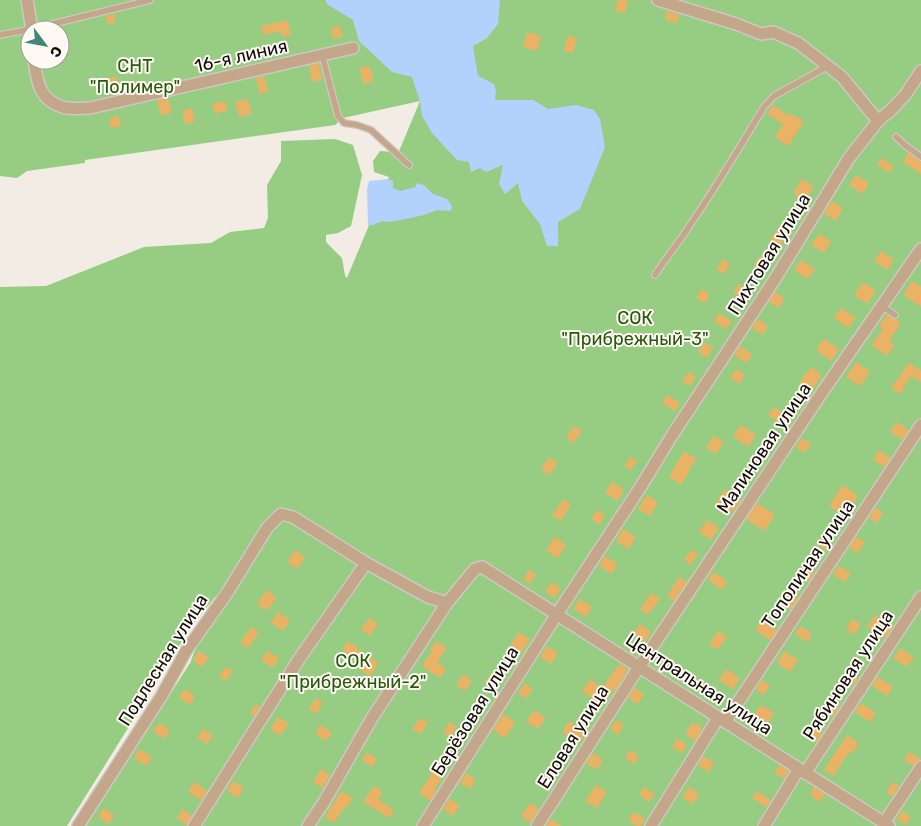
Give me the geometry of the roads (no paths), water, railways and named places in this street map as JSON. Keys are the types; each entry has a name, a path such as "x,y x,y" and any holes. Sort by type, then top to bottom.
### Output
{"street":[{"path":"27,0 30,20"},
{"path":"658,0 736,24 761,34 773,32 798,43 842,78 878,121"},
{"name":"16-я линия","path":"35,70 41,92 51,102 67,108 90,108 353,48"},
{"name":"Пихтовая улица","path":"557,614 776,279 849,158 878,121 906,94 921,71"},
{"name":"Малиновая улица","path":"639,667 821,394 921,249"},
{"name":"Тополиная улица","path":"651,826 921,425"},
{"name":"Подлесная улица","path":"78,826 162,695 186,651 227,593 267,528 281,514 293,516 366,562"},
{"path":"194,826 299,659 366,562 428,597 447,603 372,718 324,802 308,826"},
{"name":"Центральная улица","path":"447,603 475,569 482,567 802,771 880,823"},
{"name":"Рябиновая улица","path":"764,826 921,597"},
{"name":"Берёзовая улица","path":"423,826 557,614"},
{"name":"Еловая улица","path":"537,826 639,667"},
{"path":"880,823 921,767"}],"lane":[{"path":"69,20 150,0"},
{"path":"0,35 20,31"},
{"path":"322,55 338,116 344,124 357,125 370,130 409,165"},
{"path":"655,275 702,207 764,107 774,96 828,66"},
{"path":"896,137 921,157"},
{"path":"882,306 895,315"}],"water":[{"path":"325,0 500,0 498,24 487,38 473,46 478,76 494,84 496,91 495,100 533,100 548,109 576,105 594,110 600,119 605,147 580,209 558,222 558,246 547,246 540,224 522,201 518,183 505,194 499,184 503,165 486,172 480,168 471,172 469,162 457,160 432,133 422,116 420,101 412,77 392,72 359,41 353,20 328,5"},
{"path":"388,179 393,181 393,188 400,191 415,187 417,183 424,185 433,194 447,199 452,206 451,211 437,210 401,220 383,221 368,225 367,189 369,181"}],"park label":[{"name":"СНТ \"Полимер\"","path":"135,76"},
{"name":"СОК \"Прибрежный-3\"","path":"635,328"},
{"name":"СОК \"Прибрежный-2\"","path":"353,671"}]}
